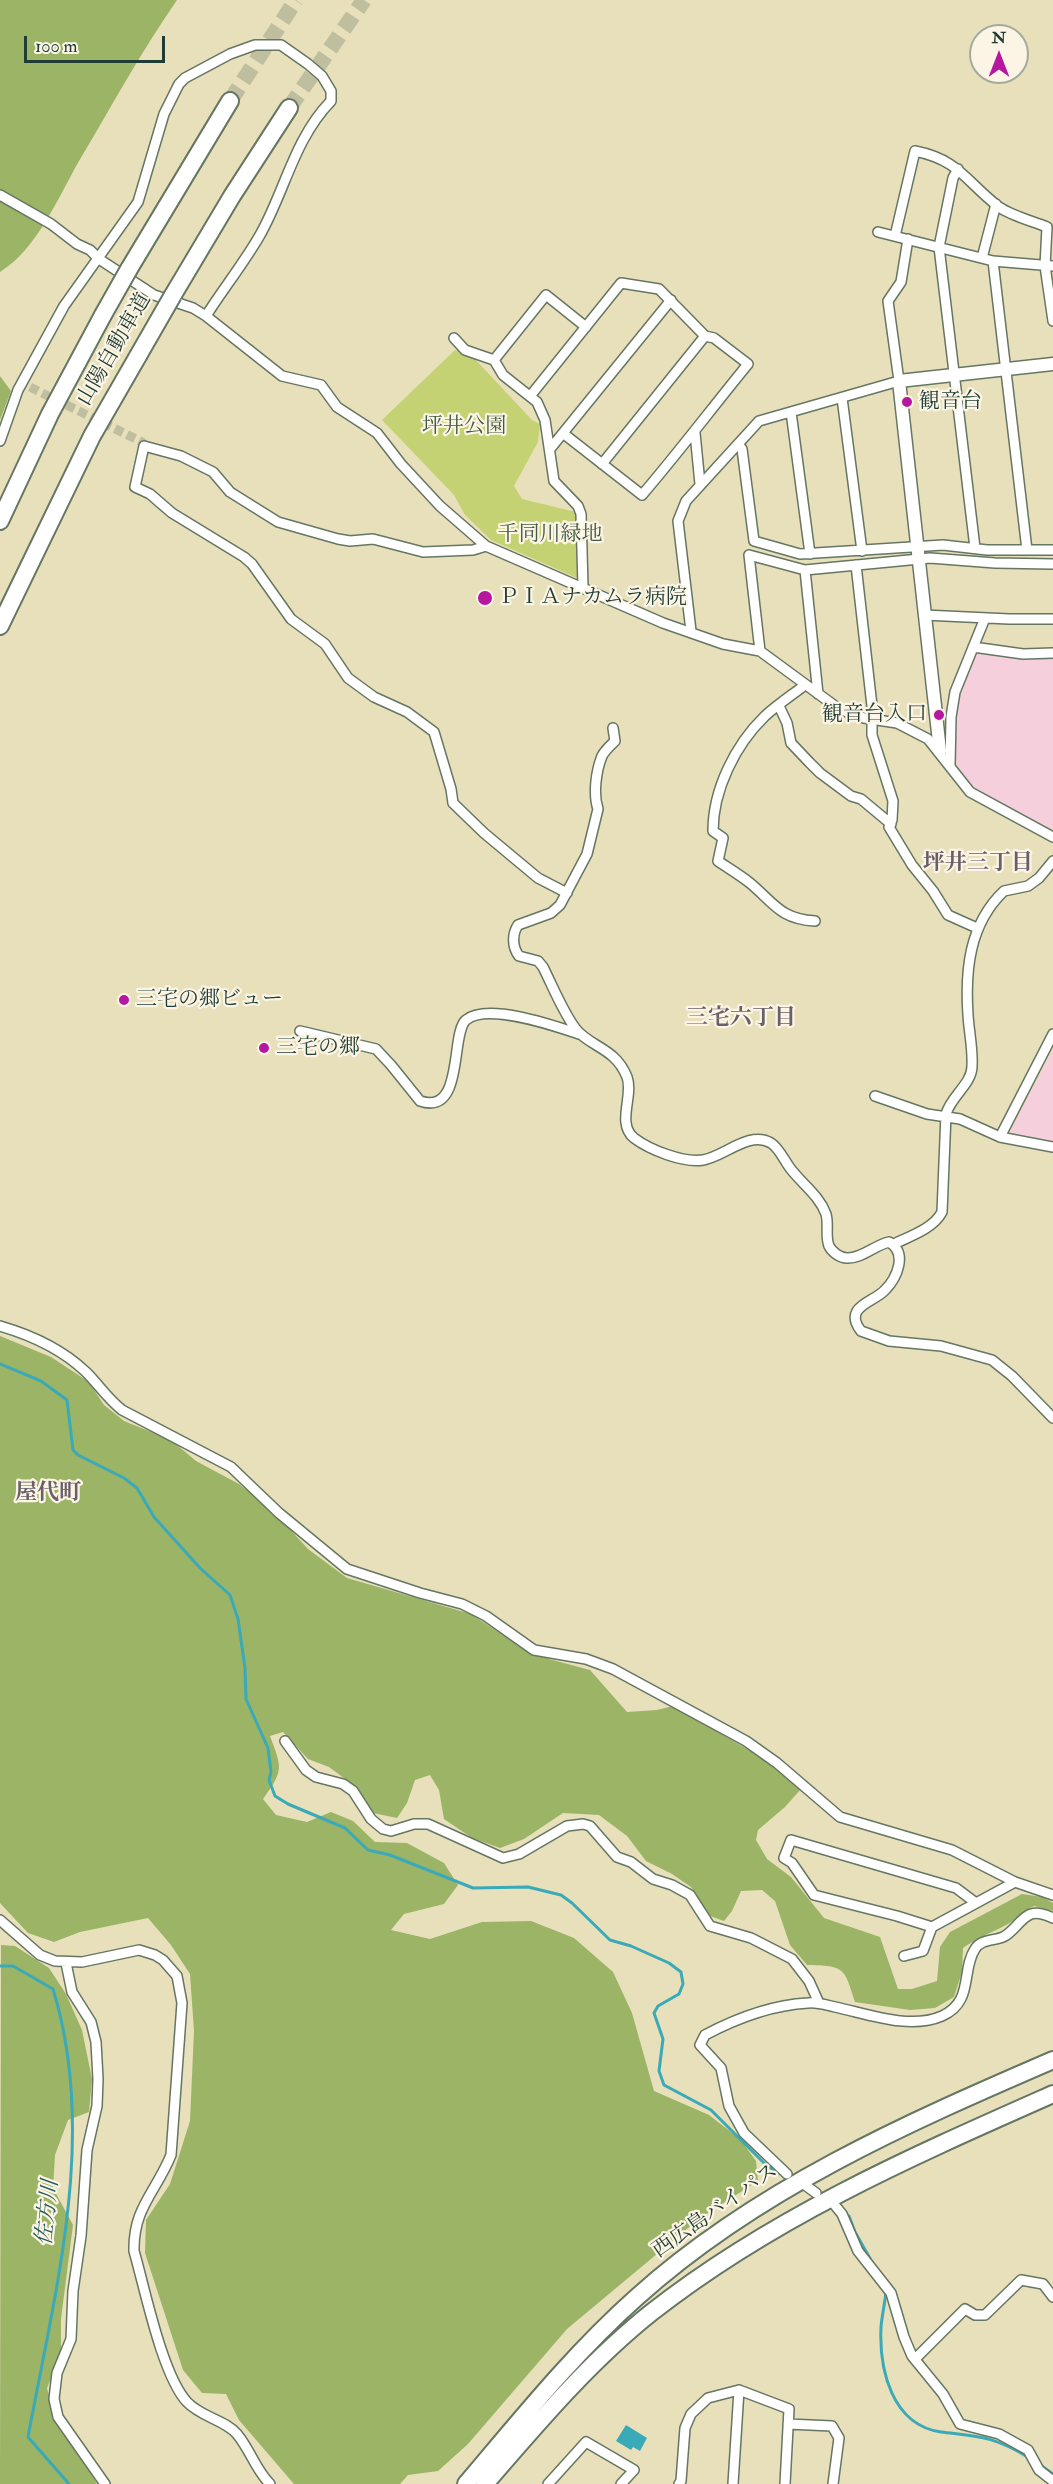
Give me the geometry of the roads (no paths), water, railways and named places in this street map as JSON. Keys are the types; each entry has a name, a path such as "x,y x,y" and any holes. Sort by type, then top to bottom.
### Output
{"highway":[{"name":"山陽自動車道","path":"0,521 50,414 103,315 230,101"},
{"name":"山陽自動車道","path":"0,626 87,446 173,295 289,108"},
{"name":"西広島バイパス","path":"466,2484 546,2388 590,2341 638,2295 695,2249 750,2211 861,2147 1053,2060"},
{"name":"西広島バイパス","path":"484,2484 559,2400 603,2356 651,2313 708,2270 762,2235 818,2204 881,2172 1053,2094"},
{"path":"459,2484 485,2462"}],"street":[{"path":"0,441 18,390 26,386 64,306 138,202 164,114 179,84 185,78 230,54 255,45 281,45 322,76 331,91 331,101 306,134 260,235 206,316"},
{"path":"896,236 915,151 936,155 958,169 1001,208 1047,227 1053,321"},
{"path":"958,169 953,178 939,247 975,548"},
{"path":"0,195 51,224 154,295 193,308 206,316 282,376 321,385 337,406 377,433 440,506 486,546 663,623 723,644 760,651 839,709 872,719 897,723 928,739 970,792 1053,837"},
{"path":"982,258 996,204"},
{"path":"878,232 993,261 1049,266"},
{"path":"908,239 901,282 888,301 900,381 939,751"},
{"path":"993,261 1027,550"},
{"path":"531,395 621,283 659,290 705,336 714,338 748,364 708,413 695,433 642,495 564,434"},
{"path":"494,360 546,295 586,327"},
{"path":"550,450 671,300"},
{"path":"602,464 705,336"},
{"path":"454,338 465,350 494,360 503,375 531,395 543,412 554,481 580,510 584,557 583,587"},
{"path":"691,632 678,521 686,501 759,421 900,381 1053,364"},
{"path":"842,398 862,551"},
{"path":"791,412 810,554"},
{"path":"695,433 700,484"},
{"path":"738,444 742,449 754,541 800,554 862,551 918,553 1012,564 1053,564"},
{"path":"486,546 467,551 423,552 379,540 338,539 278,522 230,492 213,472 181,456 144,446 135,487 150,494 172,513 244,557 291,619 325,644 348,678 374,697 407,712 431,729 436,736 453,803 538,879 567,893"},
{"path":"760,651 749,555 805,570 856,565 918,553 943,545 1053,550"},
{"path":"856,565 874,743 893,801 890,827 912,865 933,891 948,915 977,928"},
{"path":"805,570 818,694"},
{"path":"924,615 1053,619"},
{"path":"950,768 952,703 959,679 985,618"},
{"path":"973,646 1023,654 1053,653"},
{"path":"805,685 763,718 736,754 715,804 713,831 723,838 718,861 750,883 779,911 792,918 815,921"},
{"path":"779,706 787,723 792,743 809,762 851,796 861,799 891,824"},
{"path":"613,728 615,741 603,755 597,777 595,802 598,809 587,854 556,910 518,925 514,936 514,948 519,956 538,961 574,1027 606,1051 625,1074 629,1086 626,1123 628,1131 636,1139 656,1149 696,1161 714,1157 752,1139 774,1144 790,1168 820,1201 828,1221 828,1244 834,1252 849,1258 858,1256 877,1245 889,1242 894,1245 900,1259 899,1267 886,1290 865,1302 858,1310 856,1320 859,1328 873,1337 889,1341 940,1346 992,1360 1012,1376 1053,1418"},
{"path":"894,1245 923,1230 939,1218 942,1212 945,1117 972,1067 968,993 971,944 977,928 1004,891 1028,886 1039,879 1053,861"},
{"path":"300,1031 376,1049 392,1065 420,1101 425,1103 439,1099 450,1086 462,1026 470,1017 498,1014 540,1022 581,1034"},
{"path":"1000,1137 1053,1035"},
{"path":"875,1096 927,1114 960,1119 1000,1137 1053,1147"},
{"path":"0,1326 39,1341 61,1353 88,1374 106,1397 122,1410 231,1467 279,1513 347,1569 462,1604 486,1616 525,1645 541,1652 586,1659 613,1669 746,1741 777,1763 840,1817 952,1850 1015,1882 1053,1895"},
{"path":"285,1741 306,1770 316,1777 343,1784 353,1791 371,1820 383,1829 391,1831 414,1824 428,1824 503,1858 519,1854 567,1826 583,1824 590,1827 617,1857 631,1862 653,1879 672,1885 690,1895 710,1926 751,1938 792,1959 809,1981 819,2003"},
{"path":"932,1927 814,1895 792,1863 784,1858 791,1840 956,1888 976,1903"},
{"path":"904,1956 923,1951 932,1927 1015,1882"},
{"path":"787,2174 744,2133 729,2106 723,2074 717,2062 702,2050 701,2040 705,2035 742,2016 809,2002 883,2018 916,2021 935,2019 956,2006 963,1993 973,1954 980,1944 1004,1936 1030,1914 1040,1913 1053,1918"},
{"path":"0,1920 40,1954 66,1963 140,1950 155,1954 177,1976 182,2003 171,2155 163,2174 138,2215 134,2251 171,2378 188,2403 205,2416 235,2432 250,2451 258,2472 270,2484"},
{"path":"66,1963 72,1992 91,2022 96,2042 98,2079 97,2106 87,2150 81,2236 73,2291 71,2339 57,2373 54,2399 58,2417 105,2484"},
{"path":"805,2185 816,2193"},
{"path":"833,2203 842,2214 858,2251 891,2293 904,2337 915,2359 943,2394 960,2424 999,2434 1030,2452 1038,2468 1053,2481"},
{"path":"915,2359 965,2309 975,2315 985,2315 1021,2280 1043,2284 1053,2296"},
{"path":"733,2484 739,2390"},
{"path":"679,2484 685,2428 691,2414 708,2398 739,2390 789,2409 785,2484"},
{"path":"788,2424 832,2426 839,2438 833,2484"},
{"path":"548,2484 586,2442 634,2470 621,2484"}],"water":[{"path":"626,2425 647,2438 640,2451 633,2447 631,2450 616,2441"}],"waterway":[{"path":"0,1364 41,1381 67,1400 73,1450 78,1455 124,1478 137,1488 154,1517 200,1568 230,1595 238,1619 245,1668 246,1699 268,1748 271,1772 269,1780 275,1796 288,1804 345,1828 368,1850 390,1855 473,1888 528,1887 561,1895 610,1940 631,1946 669,1963 681,1972 683,1984 679,1994 658,2006 654,2013 663,2039 659,2071 664,2085 711,2110 767,2166 783,2175"},
{"name":"佐方川","path":"0,1966 13,1966 53,1989 66,2044 72,2100 72,2156 68,2213 60,2270 28,2437 69,2484"},
{"path":"849,2216 872,2262"},
{"path":"886,2291 881,2327 883,2361 886,2377 900,2407 911,2419 924,2427 941,2432 986,2438 1028,2457"},
{"path":"1039,2464 1053,2474"}],"tunnel":[{"path":"230,101 296,0"},
{"path":"289,108 364,0"},
{"path":"30,387 142,442 144,446"}],"place":[{"name":"観音台","path":"907,402"},
{"name":"ＰＩＡナカムラ病院","path":"485,598"},
{"name":"観音台入口","path":"939,715"},
{"name":"三宅の郷ビュー","path":"124,1000"},
{"name":"三宅の郷","path":"264,1048"}],"district":[{"name":"坪井三丁目","path":"978,864"},
{"name":"三宅六丁目","path":"741,1019"},
{"name":"屋代町","path":"48,1494"}],"park label":[{"name":"坪井公園","path":"464,427"},
{"name":"千同川緑地","path":"550,535"}]}
